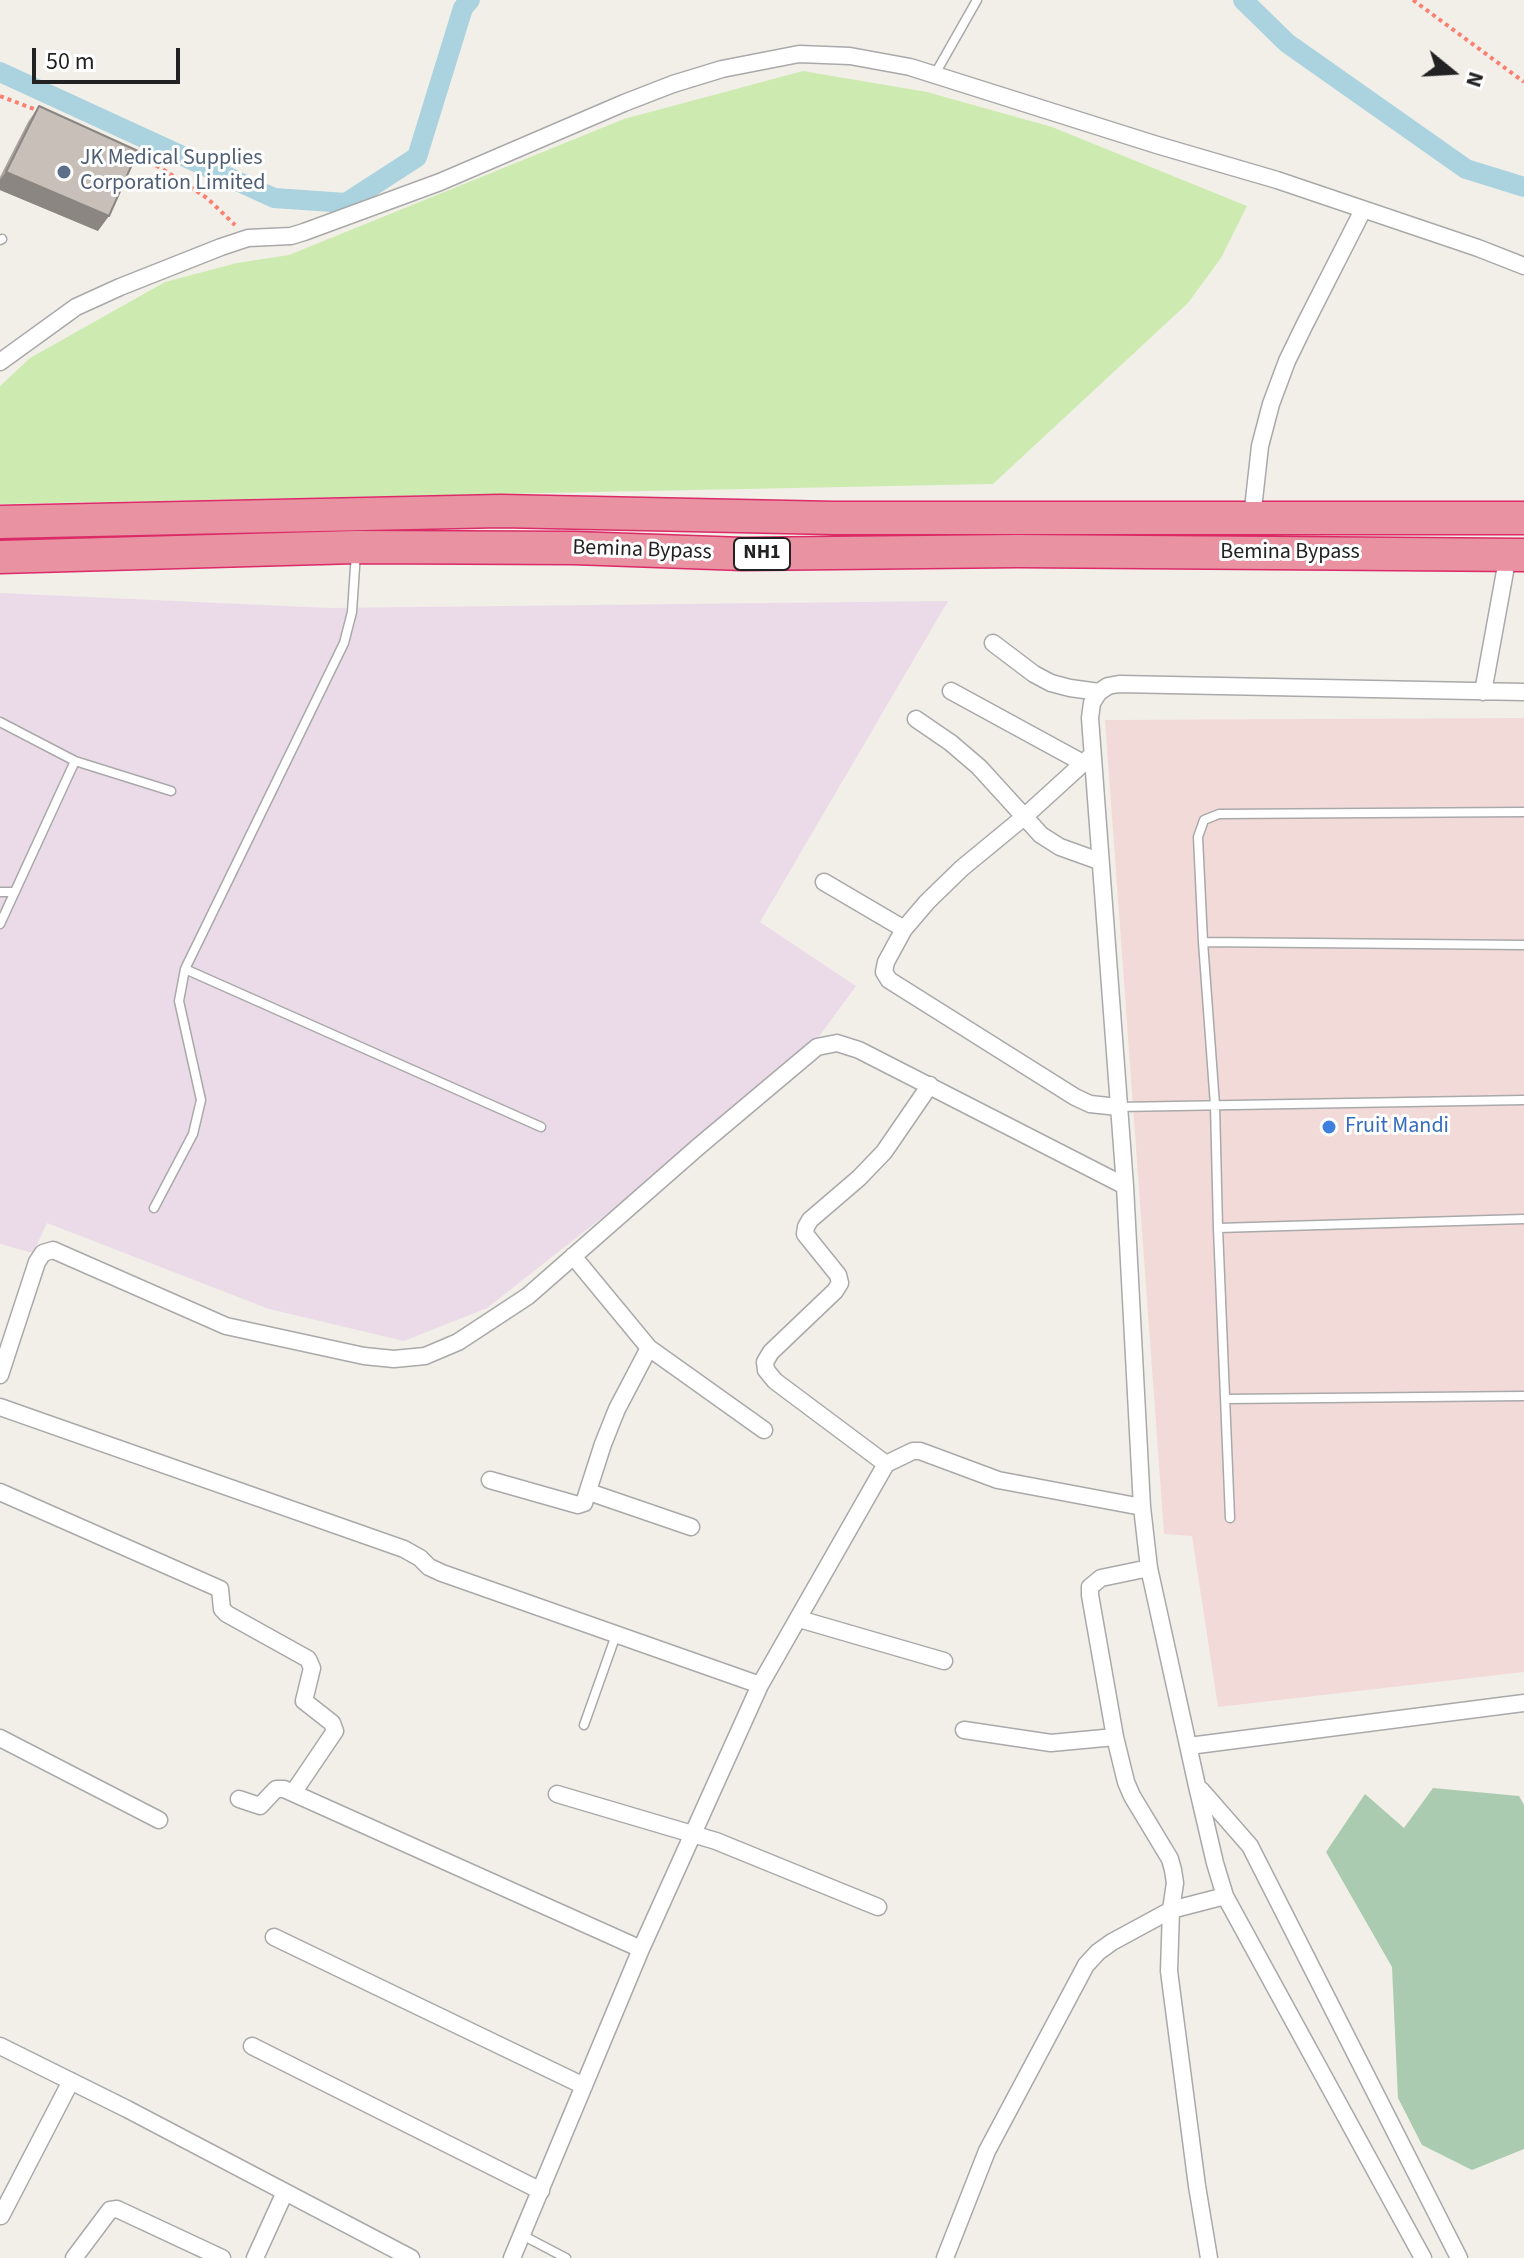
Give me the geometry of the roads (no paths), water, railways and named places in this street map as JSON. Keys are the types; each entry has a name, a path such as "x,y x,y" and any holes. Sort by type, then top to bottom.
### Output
{"highway":[{"name":"Bemina Bypass","path":"0,522 501,511 834,518 1524,518"},
{"name":"Bemina Bypass","path":"0,557 356,547 574,548 743,554 1033,551 1516,555"}],"street":[{"path":"0,362 76,307 145,276 248,238 291,236 304,232 440,182 624,103 722,69 799,54 850,56 935,74 1277,180 1524,266"},
{"path":"1252,518 1260,446 1271,404 1287,361 1363,210"},
{"path":"1483,692 1516,555"},
{"path":"993,643 1051,683 1099,692"},
{"path":"1423,2258 1225,1896 1197,1786 1149,1568 1142,1507 1125,1186 1099,861 1087,759 1092,703 1099,692 1119,684 1524,692"},
{"path":"951,691 1087,759"},
{"path":"916,719 979,767 1041,835 1060,847 1099,861"},
{"path":"1087,759 962,868 904,929 886,962 884,972 889,980 1075,1097 1090,1104 1118,1107"},
{"path":"824,882 904,929"},
{"path":"0,1375 37,1262 47,1251 53,1250 226,1326 321,1349 394,1359 425,1356 458,1342 528,1296 817,1047 837,1043 859,1050 930,1085 1125,1186"},
{"path":"886,1464 775,1381 766,1370 765,1362 771,1352 840,1283 838,1275 805,1234 810,1220 884,1152 930,1085"},
{"path":"573,1256 649,1348 764,1430"},
{"path":"490,1480 578,1505 584,1503 617,1409 649,1348"},
{"path":"0,1407 404,1549 442,1573 760,1685"},
{"path":"512,2258 641,1949 760,1685 886,1464 913,1451 920,1451 998,1480 1142,1507"},
{"path":"0,1492 220,1589 222,1609 227,1614 308,1659 312,1668 304,1701 332,1723 335,1731 293,1793"},
{"path":"589,1492 691,1527"},
{"path":"1149,1568 1101,1578 1090,1587 1092,1615 1126,1782 1170,1859 1175,1883 1169,1971 1209,2258"},
{"path":"799,1619 944,1661"},
{"path":"1189,1746 1524,1703"},
{"path":"964,1730 1051,1743 1115,1737"},
{"path":"0,1738 159,1820"},
{"path":"1197,1786 1250,1846 1459,2258"},
{"path":"239,1799 260,1806 279,1788 293,1793 641,1949"},
{"path":"557,1794 716,1841 878,1907"},
{"path":"945,2258 987,2151 1086,1965 1112,1942 1171,1910 1225,1896"},
{"path":"274,1937 584,2086"},
{"path":"0,2046 411,2258"},
{"path":"252,2046 541,2191"},
{"path":"1,2216 71,2081"},
{"path":"255,2258 285,2192"},
{"path":"74,2258 110,2210 117,2209 222,2258"}],"lane":[{"path":"935,74 977,0"},
{"path":"154,1208 193,1134 201,1100 179,1001 185,969 344,643 352,612 356,547"},
{"path":"0,722 75,761 171,791"},
{"path":"0,924 75,761"},
{"path":"1230,1518 1215,1105 1198,837 1204,820 1219,814 1524,812"},
{"path":"0,892 14,892"},
{"path":"1203,942 1524,945"},
{"path":"185,969 541,1127"},
{"path":"1118,1107 1524,1100"},
{"path":"1218,1228 1524,1219"},
{"path":"1225,1399 1524,1396"},
{"path":"584,1725 616,1634"},
{"path":"522,2235 566,2258"}],"waterway":[{"path":"0,72 274,198 346,203 417,157 463,8 470,0"},
{"path":"1243,0 1287,43 1466,169 1524,187"}],"place":[{"name":"JK Medical Supplies Corporation Limited","path":"64,172"},
{"name":"Fruit Mandi","path":"1329,1127"}]}
